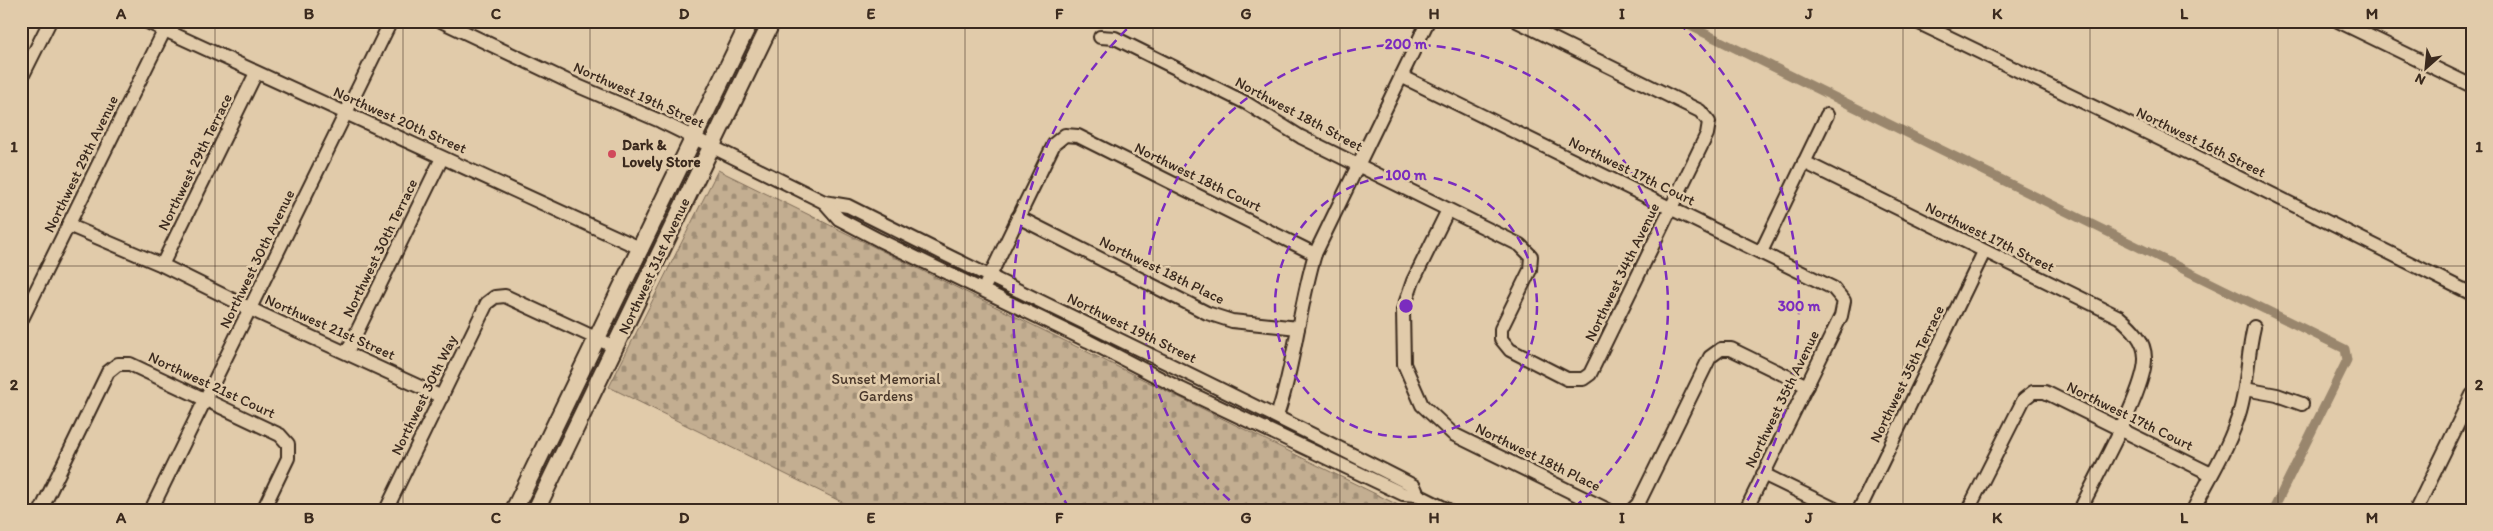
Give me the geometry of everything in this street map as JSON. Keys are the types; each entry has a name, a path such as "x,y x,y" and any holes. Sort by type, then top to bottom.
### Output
{"main road":[{"name":"Northwest 31st Avenue","path":"514,510 750,21"},
{"name":"Northwest 31st Avenue","path":"536,510 772,21"}],"street":[{"path":"21,79 50,21"},
{"name":"Northwest 20th Street","path":"145,21 167,26 256,73 642,248"},
{"name":"Northwest 30th Avenue","path":"151,510 391,21"},
{"name":"Northwest 19th Street","path":"440,21 711,146 824,202 848,206 989,278 1277,416 1414,486 1418,496"},
{"path":"1277,416 1289,382 1307,282 1315,254 1428,21"},
{"name":"Northwest 34th Avenue","path":"1501,339 1510,350 1567,379 1583,379 1590,374 1707,134 1709,122 1700,112 1518,21"},
{"name":"Northwest 16th Street","path":"1915,21 2472,294"},
{"path":"2338,21 2472,86"},
{"name":"Northwest 29th Avenue","path":"21,321 27,295 68,225 167,26"},
{"name":"Northwest 18th Street","path":"1100,37 1115,38 1246,103 1301,137 1520,245 1531,256 1530,270 1501,329 1501,339"},
{"name":"Northwest 29th Terrace","path":"162,265 256,73"},
{"name":"Northwest 17th Court","path":"1401,76 1833,288 1844,301"},
{"path":"1761,252 1827,115"},
{"name":"Northwest 18th Court","path":"1018,217 1054,144 1065,135 1078,136 1315,254"},
{"name":"Northwest 30th Terrace","path":"347,352 442,158"},
{"name":"Northwest 17th Street","path":"1804,162 1984,252 2119,316 2141,341 2145,357 2142,380 2120,428"},
{"name":"Northwest 19th Street","path":"824,202 840,219 983,291 1316,454 1403,494 1418,496 1448,510"},
{"name":"Northwest 18th Place","path":"1448,210 1413,281 1403,310 1404,364 1422,405 1453,434 1608,510"},
{"path":"983,291 1018,217"},
{"name":"Northwest 18th Place","path":"1018,217 1207,313 1232,321 1298,328"},
{"name":"Northwest 21st Street","path":"68,225 162,265 251,309 442,397"},
{"name":"Northwest 35th Terrace","path":"1859,510 1984,252"},
{"name":"Northwest 30th Way","path":"386,510 487,303 495,297 505,296 598,339"},
{"name":"Northwest 35th Avenue","path":"1746,510 1841,316 1844,301"},
{"path":"2193,510 2235,427 2245,389 2254,327"},
{"path":"598,339 615,347"},
{"path":"1632,510 1638,504 1710,357 1721,349 1731,349 1807,386"},
{"name":"Northwest 21st Court","path":"41,510 108,372 118,364 130,364 280,435 288,444 288,458 263,510"},
{"path":"2245,389 2277,395 2302,404"},
{"name":"Northwest 17th Court","path":"1968,510 2024,399 2033,392 2045,392 2211,474"},
{"path":"2416,510 2472,394"},
{"path":"2080,510 2120,428"},
{"path":"1764,474 1837,510"}],"green space":[{"name":"Sunset Memorial Gardens","path":"718,170 1400,506 1398,510 858,510 609,387"}],"waterway":[{"path":"1680,21 2345,349 2347,360 2273,510"}],"place":[{"name":"Dark & Lovely Store","path":"612,154"}]}
